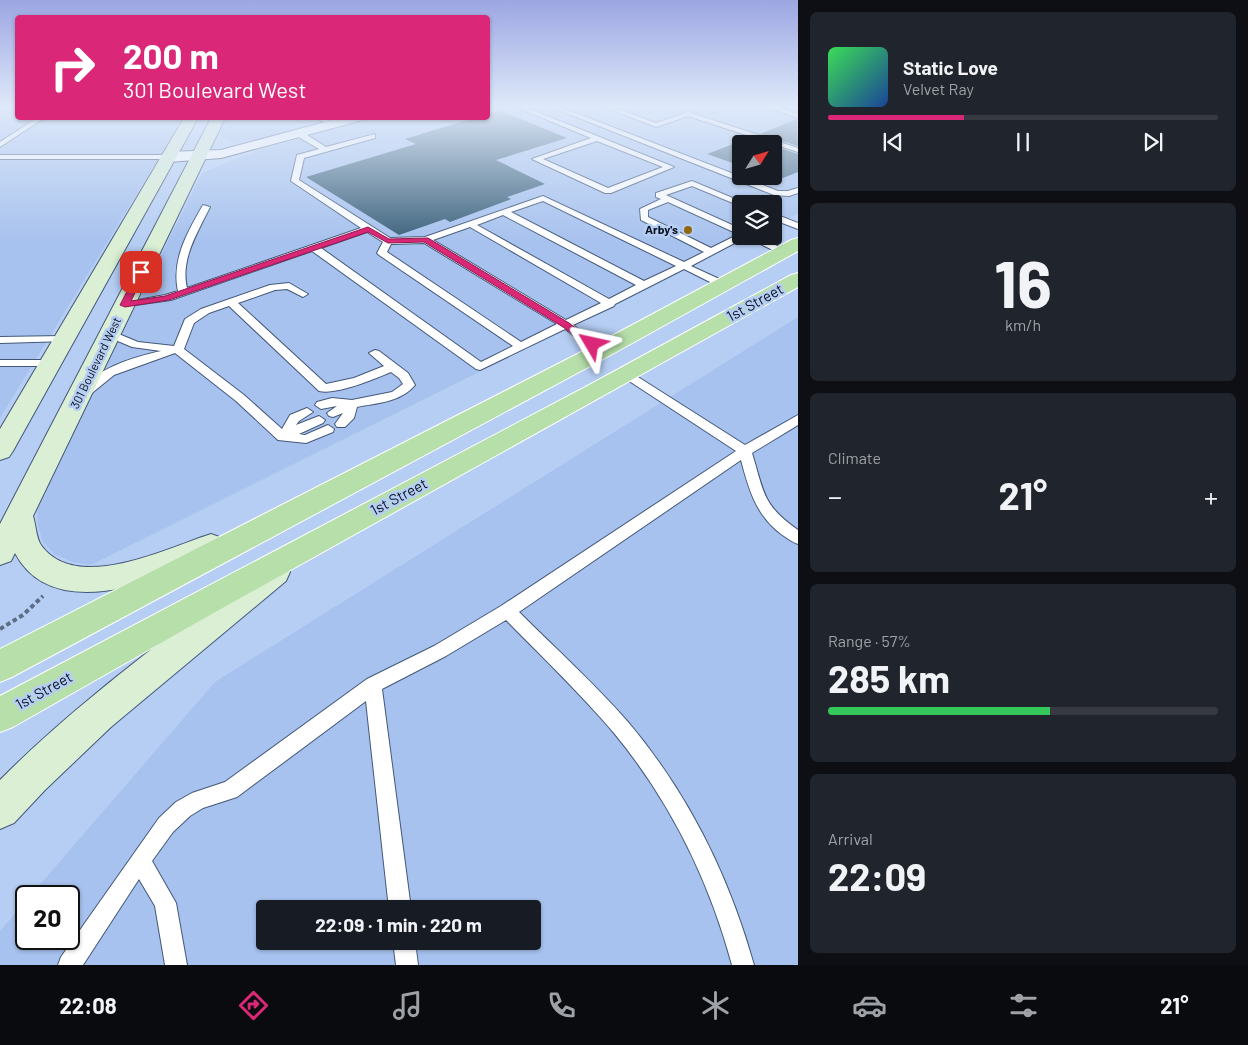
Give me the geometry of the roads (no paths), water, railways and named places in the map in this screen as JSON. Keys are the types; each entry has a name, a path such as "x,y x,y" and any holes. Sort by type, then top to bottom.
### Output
{"main road":[{"path":"0,451 171,152"},
{"name":"301 Boulevard West","path":"0,553 201,152"},
{"name":"1st Street","path":"0,666 601,351 791,248"},
{"name":"1st Street","path":"0,716 309,544 627,374 798,279"},
{"path":"19,516 25,544 30,554 38,562 47,570 62,576 90,580 106,579 142,571 274,523"},
{"path":"0,809 47,761 91,721 309,544"}],"street":[{"path":"168,157 199,156 228,152"}],"lane":[{"path":"317,152 300,157 295,180 388,241 426,240 543,198 724,285"},
{"path":"557,152 536,159 608,191 670,167 633,152"},
{"path":"671,152 777,193 789,194 798,190"},
{"path":"0,157 168,157"},
{"path":"732,199 692,183 660,195 732,228"},
{"path":"669,199 644,209 644,218 710,251"},
{"path":"183,292 180,285 180,262 206,208"},
{"path":"504,212 645,286"},
{"path":"782,221 798,226"},
{"path":"470,224 610,304"},
{"path":"125,305 166,298 368,229"},
{"path":"426,240 566,325 601,351"},
{"path":"388,241 382,252 521,347"},
{"path":"314,248 480,367 610,304 732,241"},
{"path":"178,350 189,321 205,311 274,287 289,286 303,294"},
{"path":"232,303 323,388 339,386 368,378 392,367"},
{"path":"110,334 136,345 178,350 240,398 283,437 306,438 323,425"},
{"path":"0,340 64,339"},
{"path":"78,398 110,372 143,359 178,350"},
{"path":"322,405 332,402 352,404 396,396 409,386 404,376 374,353"},
{"path":"0,363 50,363"},
{"path":"627,374 745,451 765,509 798,538"},
{"path":"337,419 348,418 352,404"},
{"path":"283,437 294,418 307,412"},
{"path":"69,965 140,860 166,825 183,809 199,800 230,790 373,685 440,651 507,611 745,451 798,419"},
{"path":"507,611 611,717 664,785 695,839 720,892 743,965"},
{"path":"373,685 399,900"},
{"path":"140,860 165,902 176,965"},
{"path":"405,950 407,965"}],"place":[{"name":"Arby's","path":"688,230"}]}
